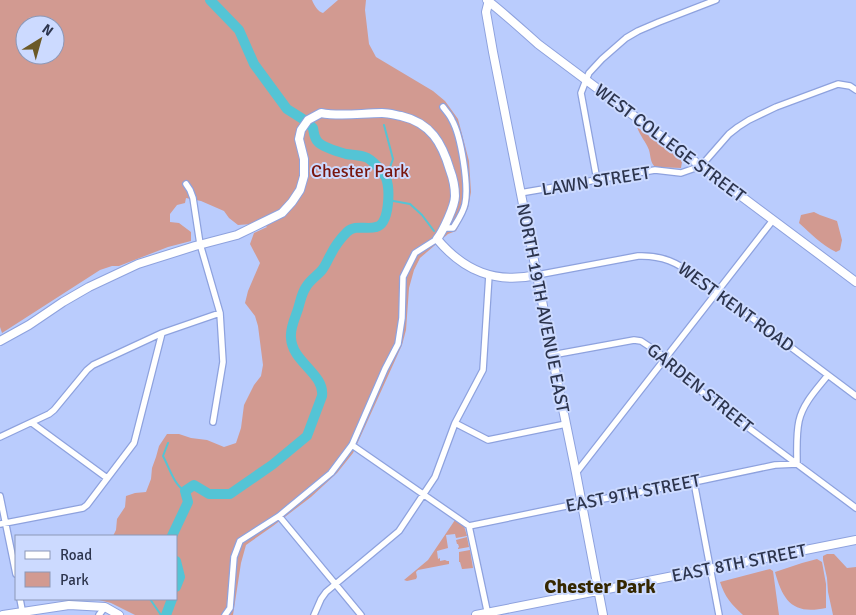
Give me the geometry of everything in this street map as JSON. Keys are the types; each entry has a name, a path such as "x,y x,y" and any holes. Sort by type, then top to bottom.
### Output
{"street":[{"name":"WEST COLLEGE STREET","path":"488,0 538,44 856,282"},
{"name":"NORTH 19TH AVENUE EAST","path":"488,0 486,12 603,615"},
{"path":"597,180 581,93 590,73 602,59 626,38 638,31 716,0"},
{"path":"701,166 729,134 749,120 776,107 838,84 844,84 856,90"},
{"path":"443,107 453,120 464,164 466,183 466,201 460,216 453,228 444,228"},
{"path":"0,341 29,325 63,302 138,264 200,244 237,235 282,213 300,190 304,176 304,159 299,139 302,127 318,114 385,113 416,120 434,134 442,146 454,182 455,198 444,228 437,239 415,253 403,277 402,318 398,344 352,445 331,473 279,516 240,541 234,557 230,608 225,615"},
{"name":"LAWN STREET","path":"520,193 655,170 681,173 701,166"},
{"path":"186,184 193,198 200,244 220,313 224,362 213,422"},
{"path":"576,473 773,220"},
{"name":"WEST KENT ROAD","path":"437,239 460,261 479,272 506,278 537,275 638,256 665,259 680,265 856,396"},
{"path":"314,615 326,592 399,531 435,477 455,422 483,370 489,275"},
{"path":"0,437 50,414 86,370 93,365 162,333 220,313"},
{"path":"3,523 83,508 87,504 134,443 162,333"},
{"name":"GARDEN STREET","path":"552,355 627,341 641,341 662,355 664,361 738,420 856,508"},
{"path":"796,464 797,429 802,411 828,375"},
{"path":"455,422 488,440 566,424"},
{"path":"32,423 107,478"},
{"path":"352,445 469,526 487,614"},
{"name":"EAST 9TH STREET","path":"469,526 775,465 796,464"},
{"path":"694,482 719,615"},
{"path":"0,496 3,523 15,570"},
{"path":"279,516 361,615"},
{"name":"EAST 8TH STREET","path":"476,615 856,540"},
{"path":"20,600 23,613"},
{"path":"3,615 70,605 105,607 117,614"},
{"path":"99,615 105,607"}],"green space":[{"name":"Chester Park","path":"0,0 312,0 318,10 323,13 338,0 366,0 365,10 369,44 376,57 433,91 445,101 458,119 469,161 471,192 468,208 456,231 448,234 420,258 414,270 409,288 406,330 402,345 353,453 337,473 311,497 246,545 241,563 233,615 135,615 111,603 99,600 178,600 178,535 114,535 117,519 125,507 126,496 146,492 159,446 167,434 179,434 207,440 224,447 236,443 241,428 244,405 261,376 263,365 258,326 255,316 245,303 260,263 250,244 254,233 267,227 260,220 252,224 238,225 224,211 201,201 186,198 185,203 177,205 170,214 170,222 179,223 191,232 191,241 168,247 119,266 100,270 2,333 0,327"},
{"path":"637,127 680,159 682,162 681,168 655,167 651,161 648,147"},
{"path":"814,212 837,221 842,240 840,250 836,252 826,246 799,223 801,215"},
{"path":"455,520 464,526 467,536 456,538 455,534 446,535 448,548 437,551 438,559 440,558 440,561 449,561 449,564 418,570 416,572 416,579 404,580 428,560"},
{"path":"467,537 469,547 458,549 456,540"},
{"path":"470,550 473,568 462,569 459,562 459,552"},
{"path":"834,554 847,568 856,567 856,615 833,615 823,560 823,556"},
{"path":"817,559 822,562 826,584 826,608 815,610 797,607 786,598 775,572"},
{"path":"770,569 773,571 779,615 743,615 729,600 720,582"}],"waterway":[{"path":"172,535 188,502 185,491 194,485 209,494 230,494 272,465 307,436 322,396 322,388 314,374 297,354 291,338 292,325 304,290 323,268 334,248 345,234 354,228 372,228 381,224 388,206 386,178 380,169 365,157 339,152 320,144 315,137 313,128 306,121 287,109 254,64 239,30 210,0"},
{"path":"384,125 393,159 386,178"},
{"path":"388,200 410,204 422,215 434,231"},
{"path":"168,443 163,456 175,480 185,491"},
{"path":"178,569 180,577 178,582"},
{"path":"151,600 161,615"},
{"path":"166,615 172,600"}],"district":[{"name":"Chester Park","path":"600,586"}]}
